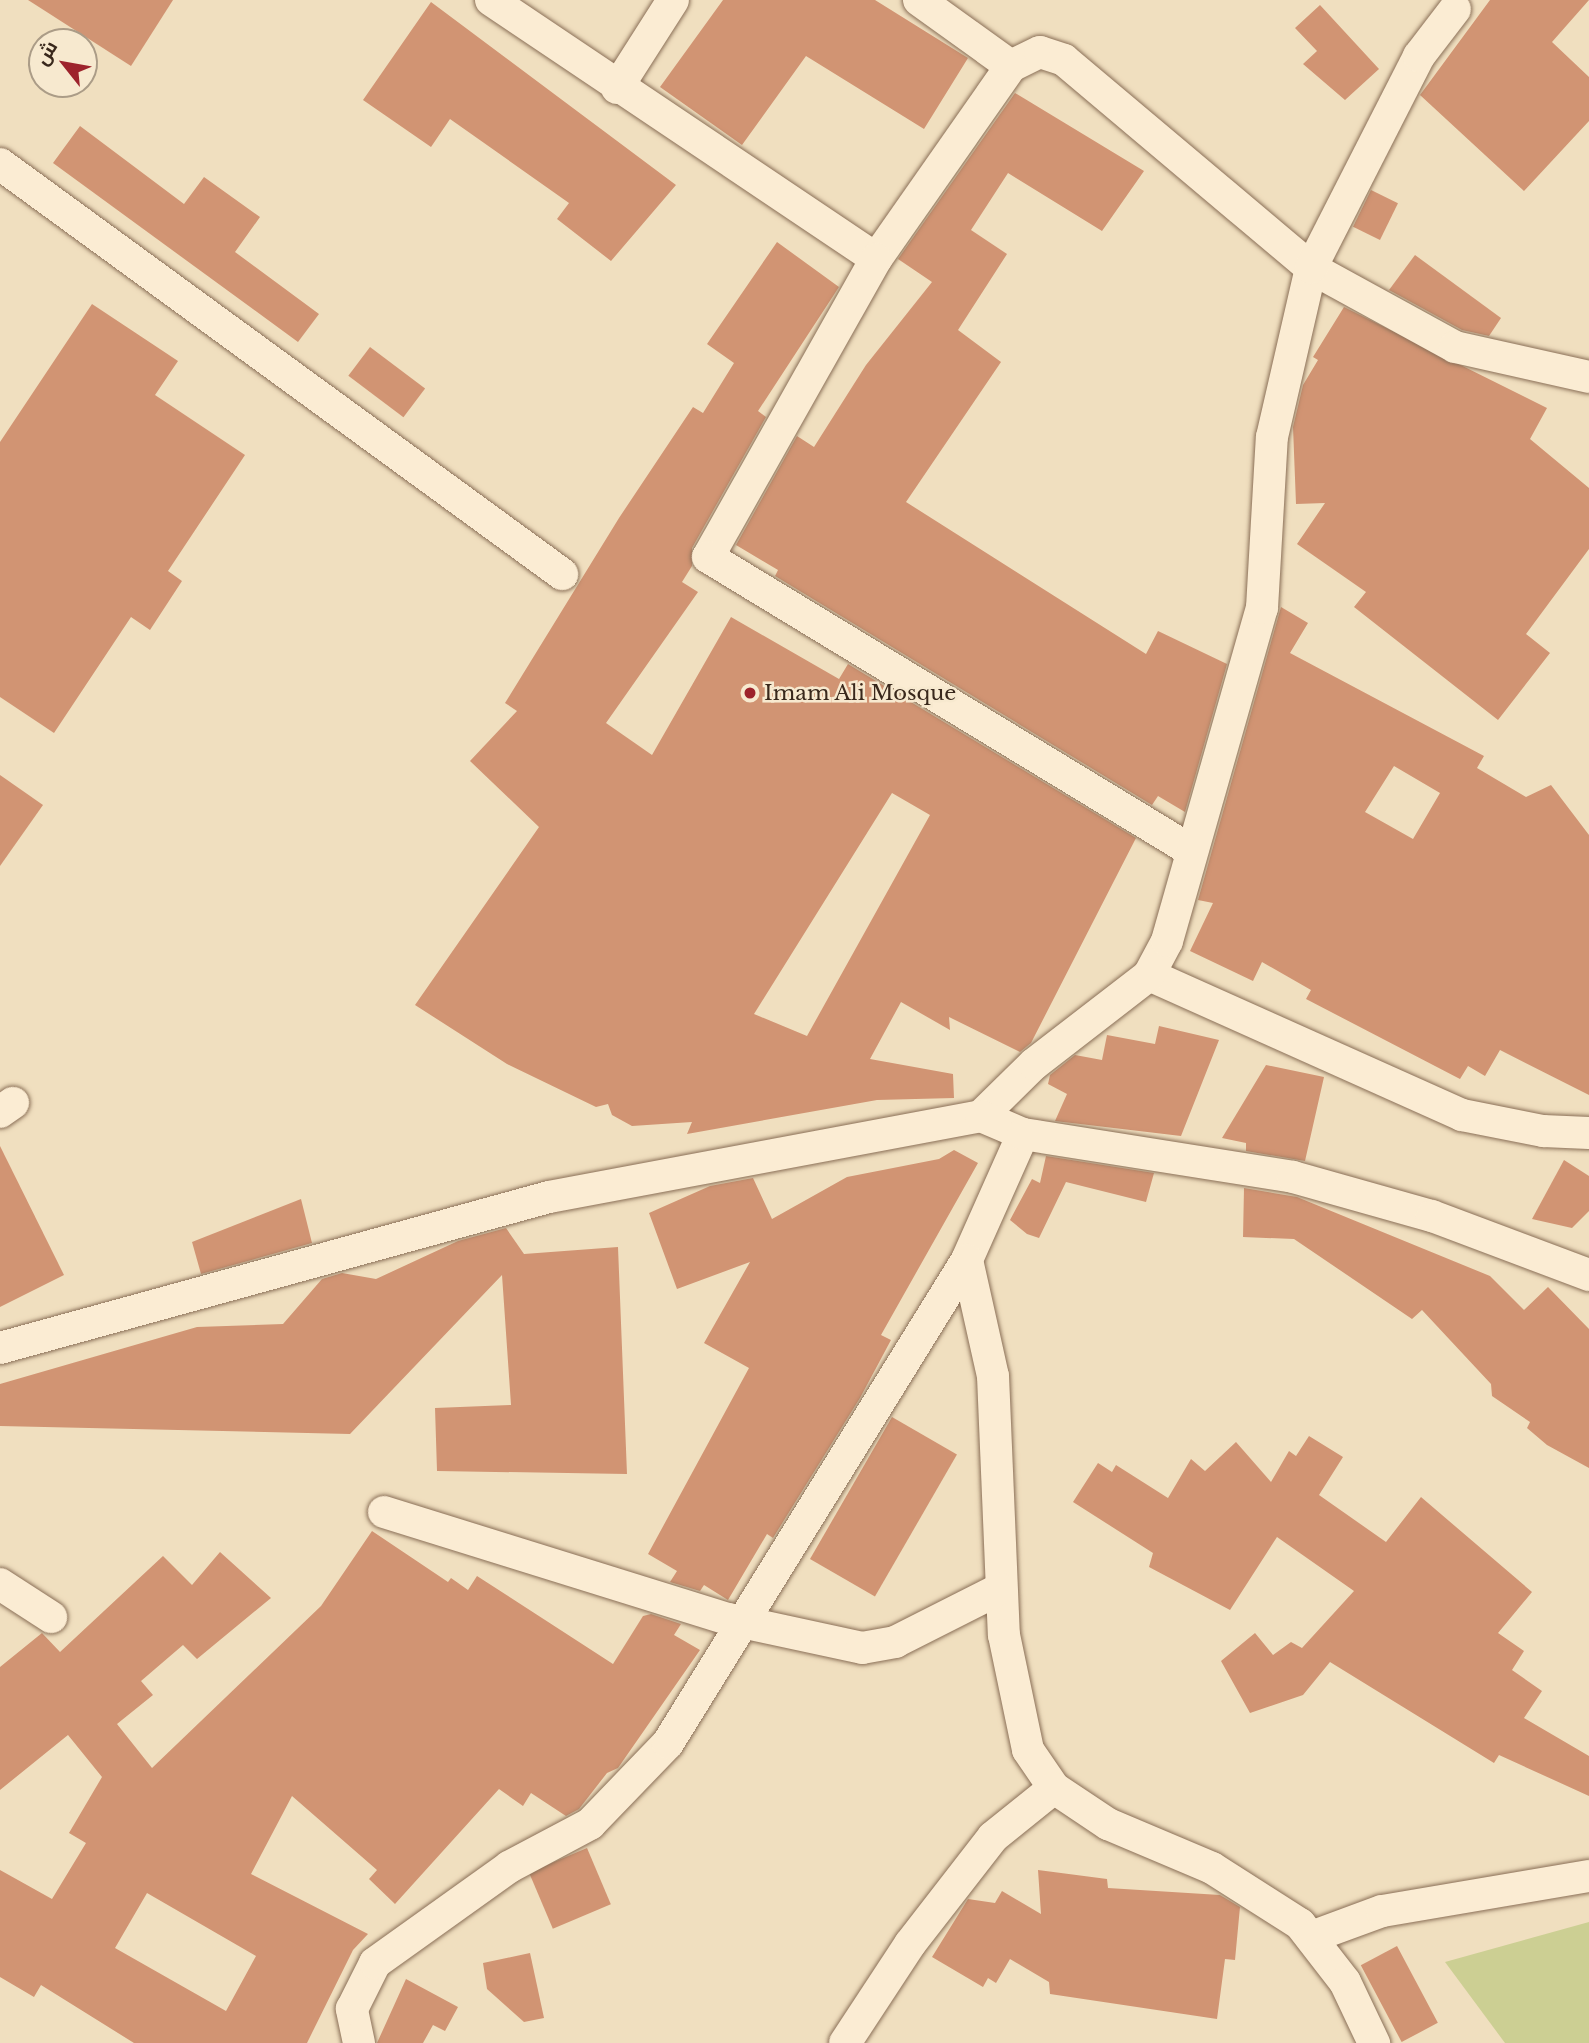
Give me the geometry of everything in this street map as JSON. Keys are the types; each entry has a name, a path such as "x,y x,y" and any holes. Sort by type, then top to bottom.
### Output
{"street":[{"path":"491,0 617,88 876,259"},
{"path":"617,88 673,0"},
{"path":"919,0 1011,66"},
{"path":"981,1116 1034,1064 1149,975 1167,941 1262,608 1272,437 1311,268 1419,55 1455,9"},
{"path":"1192,851 708,557 876,259 1011,66 1040,52 1064,60 1311,268 1455,347 1589,377"},
{"path":"0,164 562,574"},
{"path":"1149,975 1462,1115 1589,1133"},
{"path":"0,1348 549,1197 981,1116 1023,1133 1293,1177 1432,1216 1589,1275"},
{"path":"359,2043 352,2008 375,1963 509,1867 611,1808 668,1744 746,1624 967,1260 1023,1133"},
{"path":"967,1260 993,1376 1002,1467 1000,1589 1020,1720 1028,1750 1054,1788 1108,1824 1212,1868 1314,1936 1345,1982 1374,2043"},
{"path":"384,1512 746,1624 876,1648 1000,1589"},
{"path":"0,1584 51,1617"},
{"path":"845,2043 910,1944 993,1837 1054,1788"},
{"path":"1314,1936 1382,1911 1589,1876"}],"green space":[{"path":"1589,1922 1589,2043 1505,2043 1445,1962"}],"building":[{"path":"28,0 173,0 131,66 98,45 98,28 72,28"},
{"path":"723,0 875,0 968,58 924,129 806,56 742,145 660,87"},
{"path":"1490,0 1589,0 1552,42 1589,77 1589,121 1524,191 1420,95"},
{"path":"431,2 676,185 611,261 557,219 569,203 450,119 431,147 363,100"},
{"path":"1320,5 1379,69 1345,100 1303,64 1317,51 1295,28"},
{"path":"1015,93 1144,171 1102,231 1008,173 971,230 1007,254 958,330 1001,362 906,502 1146,654 1158,631 1227,664 1185,812 1158,796 1152,805 775,576 778,570 736,545 797,436 814,447 866,365 932,282 898,259"},
{"path":"80,126 184,204 204,177 260,217 235,252 319,314 298,342 53,163"},
{"path":"1371,190 1398,203 1380,240 1353,227"},
{"path":"777,242 839,287 758,411 766,417 692,548 692,566 682,582 698,592 606,723 652,755 731,617 839,679 848,664 1136,838 1031,1043 1020,1052 949,1017 950,1030 901,1002 870,1059 953,1074 954,1098 877,1100 687,1134 692,1122 632,1126 612,1115 608,1104 596,1107 507,1064 415,1005 539,827 470,761 517,711 505,703 619,518 693,407 703,413 734,363 707,344","holes":["892,793 930,815 807,1036 754,1014"]},
{"path":"1415,255 1501,318 1489,336 1462,330 1389,290"},
{"path":"92,304 178,361 155,395 245,455 168,571 182,581 150,630 131,617 54,733 0,697 0,442"},
{"path":"1344,307 1547,408 1530,439 1589,488 1589,549 1526,634 1550,653 1498,720 1354,607 1366,592 1297,544 1325,503 1296,504 1293,427 1303,385 1318,360 1313,357"},
{"path":"370,347 425,389 403,417 348,376"},
{"path":"1281,607 1308,623 1290,653 1484,756 1477,768 1526,797 1551,785 1589,835 1589,1095 1500,1050 1485,1076 1468,1066 1460,1079 1306,999 1311,990 1262,962 1253,981 1190,951 1213,903 1198,900","holes":["1394,766 1440,793 1413,839 1365,812"]},
{"path":"0,775 43,805 0,866"},
{"path":"1159,1026 1219,1040 1181,1136 1055,1121 1067,1094 1048,1084 1050,1075 1075,1055 1102,1060 1107,1035 1155,1044"},
{"path":"1266,1065 1324,1077 1305,1161 1246,1151 1246,1143 1222,1138"},
{"path":"0,1146 64,1275 0,1307"},
{"path":"954,1150 978,1163 881,1335 891,1340 860,1398 773,1538 767,1534 728,1600 704,1585 700,1591 670,1582 677,1571 648,1554 749,1368 704,1343 750,1262 677,1289 649,1213 710,1186 753,1178 772,1219 847,1177 939,1159"},
{"path":"1046,1156 1154,1173 1146,1202 1066,1182 1039,1238 1027,1234 1010,1220 1032,1179 1040,1183"},
{"path":"1564,1160 1589,1176 1589,1211 1572,1228 1532,1219"},
{"path":"1244,1188 1297,1197 1490,1276 1524,1310 1548,1287 1589,1329 1589,1468 1547,1445 1527,1428 1530,1422 1492,1396 1491,1384 1422,1310 1412,1319 1294,1239 1243,1237"},
{"path":"301,1199 312,1243 201,1274 192,1242"},
{"path":"506,1228 524,1254 618,1247 627,1474 437,1471 435,1408 511,1405 502,1275 350,1434 0,1426 0,1384 197,1327 283,1324 322,1279 342,1273 376,1279 458,1241"},
{"path":"892,1417 957,1454 875,1597 810,1559"},
{"path":"1309,1436 1343,1457 1319,1495 1386,1542 1421,1497 1532,1592 1498,1633 1524,1651 1512,1670 1542,1691 1524,1718 1589,1756 1589,1796 1499,1755 1494,1763 1330,1662 1303,1695 1250,1713 1221,1661 1255,1633 1273,1655 1291,1642 1302,1648 1354,1591 1277,1537 1230,1610 1149,1567 1153,1553 1073,1502 1098,1463 1112,1472 1116,1465 1168,1498 1191,1459 1205,1471 1236,1442 1271,1482 1289,1451 1296,1456"},
{"path":"372,1531 448,1582 451,1578 468,1590 477,1576 613,1664 643,1616 651,1614 681,1624 674,1635 700,1650 618,1768 607,1773 579,1809 566,1816 531,1793 523,1806 499,1789 395,1904 369,1879 377,1870 292,1796 251,1874 368,1934 353,1950 307,2043 134,2043 41,1985 34,1997 0,1977 0,1870 52,1899 86,1843 69,1833 102,1777 68,1735 0,1790 0,1667 42,1633 60,1652 163,1556 192,1585 220,1552 271,1598 197,1659 183,1645 141,1681 153,1695 117,1724 152,1768 321,1606","holes":["147,1893 256,1956 226,2011 115,1948"]},
{"path":"587,1848 611,1904 553,1929 529,1873"},
{"path":"1038,1870 1107,1879 1108,1888 1220,1895 1240,1907 1235,1960 1225,1959 1217,2019 1050,1994 1049,1982 1010,1959 996,1983 988,1978 983,1987 932,1957 968,1899 995,1903 1002,1891 1041,1914"},
{"path":"1397,1946 1438,2023 1402,2042 1361,1965"},
{"path":"530,1953 544,2018 524,2022 487,1989 483,1963"},
{"path":"406,1979 458,2007 445,2031 433,2025 423,2043 377,2043"}],"place":[{"name":"Imam Ali Mosque","path":"750,693"}]}
